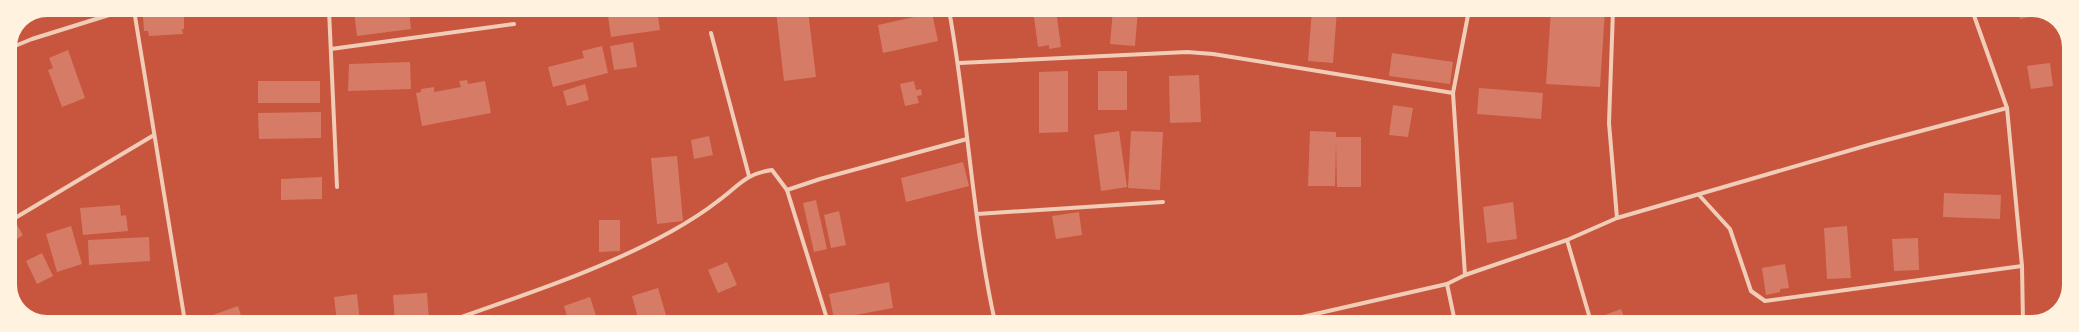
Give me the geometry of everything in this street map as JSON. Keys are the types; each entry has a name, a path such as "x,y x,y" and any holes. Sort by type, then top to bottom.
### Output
{"street":[{"path":"17,45 103,17"},
{"path":"135,17 184,315"},
{"path":"329,17 337,187"},
{"path":"950,17 959,63 977,214 988,289 994,315"},
{"path":"1465,275 1453,94 1468,17"},
{"path":"1613,17 1610,122 1617,218"},
{"path":"1974,17 2007,108 2022,266 2023,315"},
{"path":"331,49 514,24"},
{"path":"711,33 749,176"},
{"path":"959,63 1187,52 1227,56 1453,94"},
{"path":"1311,315 1447,284 1465,275 1567,240 1617,218 1872,144 2007,108"},
{"path":"17,217 154,136"},
{"path":"787,190 820,179 967,139"},
{"path":"467,315 540,289 620,256 672,231 717,202 749,176 772,170 787,190 826,315"},
{"path":"1699,195 1730,228 1751,292 1765,301 2022,266"},
{"path":"977,214 1163,202"},
{"path":"1567,240 1589,315"},
{"path":"1447,284 1454,315"}],"building":[{"path":"143,17 184,17 184,29 182,29 183,34 149,36 148,31 144,31"},
{"path":"355,17 410,17 411,29 357,36"},
{"path":"608,17 658,17 660,30 611,37"},
{"path":"777,17 809,17 816,77 784,81"},
{"path":"914,17 933,17 938,41 883,53 878,25"},
{"path":"1034,17 1057,17 1061,47 1049,49 1049,45 1038,47"},
{"path":"1112,17 1137,17 1135,46 1110,44"},
{"path":"1311,17 1336,17 1333,63 1308,61"},
{"path":"1551,17 1605,17 1600,87 1546,84"},
{"path":"2020,17 2030,17 2020,19"},
{"path":"633,42 637,67 614,70 610,46"},
{"path":"602,46 608,73 553,87 548,67 584,58 582,51"},
{"path":"68,50 85,98 62,107 48,70 53,68 49,58"},
{"path":"1392,53 1453,62 1450,84 1389,76"},
{"path":"410,62 411,89 348,91 349,64"},
{"path":"2050,63 2053,86 2031,89 2027,66"},
{"path":"1068,71 1068,132 1039,133 1039,72"},
{"path":"1098,71 1127,71 1127,110 1098,110"},
{"path":"1199,75 1201,122 1170,123 1169,76"},
{"path":"467,80 468,84 485,81 491,113 422,126 416,93 421,92 421,89 434,87 434,92 461,87 459,81"},
{"path":"258,81 320,81 320,103 258,103"},
{"path":"914,81 916,90 921,89 922,95 917,96 919,103 905,106 900,84"},
{"path":"585,84 589,100 567,106 563,91"},
{"path":"1479,88 1543,93 1541,119 1477,114"},
{"path":"1393,105 1413,108 1408,137 1389,135"},
{"path":"321,112 321,138 259,139 258,113"},
{"path":"1119,131 1127,187 1101,191 1094,135"},
{"path":"1131,131 1163,132 1160,190 1128,188"},
{"path":"1310,131 1336,132 1336,137 1361,137 1361,187 1337,187 1336,142 1335,186 1308,186"},
{"path":"709,136 713,155 694,159 691,140"},
{"path":"677,156 683,221 657,224 651,158"},
{"path":"963,162 969,186 906,202 901,178"},
{"path":"322,177 322,199 281,200 281,179"},
{"path":"1944,193 2001,195 2000,219 1943,217"},
{"path":"816,200 827,249 814,252 803,203"},
{"path":"1513,202 1517,239 1487,243 1483,207"},
{"path":"120,205 121,216 126,215 128,231 83,235 80,208"},
{"path":"839,211 846,245 831,248 824,215"},
{"path":"1079,212 1082,235 1056,239 1052,216"},
{"path":"599,220 620,220 620,251 599,252"},
{"path":"17,225 23,235 17,239"},
{"path":"71,226 82,264 57,272 46,234"},
{"path":"1847,226 1851,278 1827,279 1824,228"},
{"path":"149,237 150,261 89,265 88,240"},
{"path":"1918,238 1919,270 1894,271 1892,239"},
{"path":"42,253 53,276 37,284 26,261"},
{"path":"727,262 737,285 718,293 708,270"},
{"path":"1785,264 1789,288 1780,289 1780,292 1766,295 1762,268"},
{"path":"889,282 893,308 855,315 833,315 829,294"},
{"path":"658,288 666,315 637,315 632,296"},
{"path":"427,293 429,315 394,315 393,295"},
{"path":"357,294 359,315 336,315 334,297"},
{"path":"590,297 596,315 567,315 564,306"},
{"path":"238,306 241,315 213,315"},
{"path":"1621,309 1623,315 1605,315"}]}
